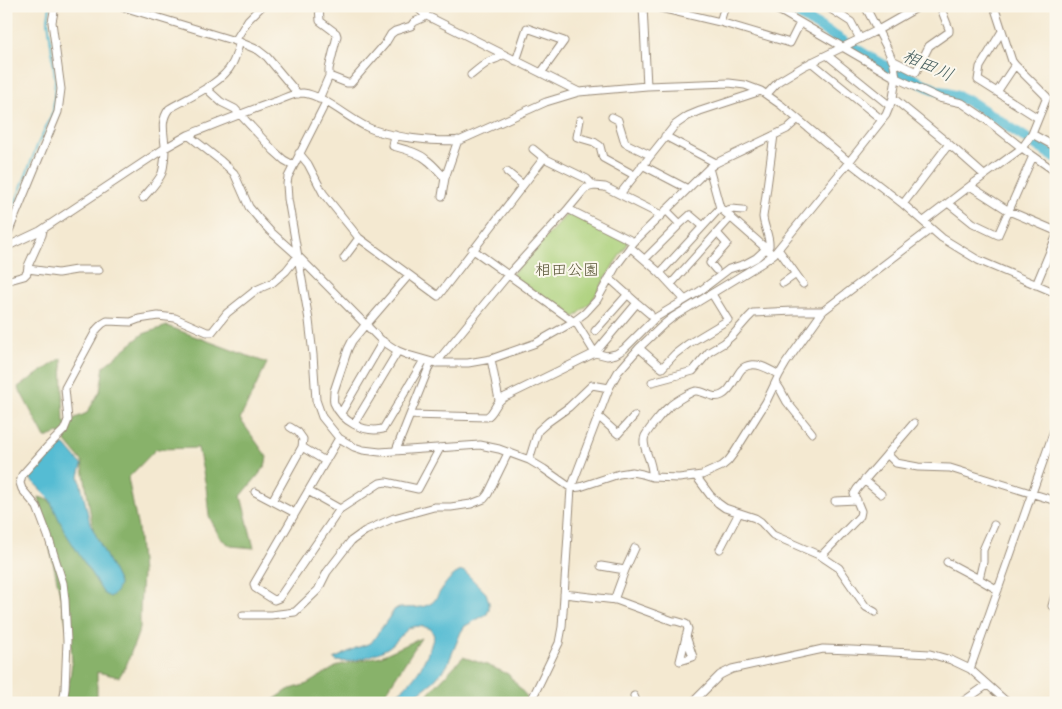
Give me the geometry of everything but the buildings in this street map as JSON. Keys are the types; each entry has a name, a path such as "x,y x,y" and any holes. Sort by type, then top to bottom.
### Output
{"street":[{"path":"6,238 58,112 61,89 52,22 55,6"},
{"path":"120,6 238,41 258,50 267,57 298,94"},
{"path":"142,198 162,172 165,148 162,126 165,114 169,108 207,87 228,71 232,64 238,41 248,20 262,6"},
{"path":"319,6 320,21 338,36 328,69 322,100 288,177 288,198 309,320 316,400 322,417 339,438 354,447 380,452 480,445 499,449 529,460 570,488 580,487 619,474 632,472 679,478 712,472 728,461 766,402 779,375 823,311 931,229"},
{"path":"416,6 425,15 579,92"},
{"path":"328,76 351,83 385,44 391,34 411,26 414,22 423,18 429,6"},
{"path":"642,6 647,86"},
{"path":"652,6 720,22 790,42 800,22"},
{"path":"720,22 726,6"},
{"path":"768,6 782,12 895,76 939,98 962,103 1056,172"},
{"path":"826,6 852,22 856,41"},
{"path":"530,703 559,643 562,627 570,488 609,388 618,372 639,348 668,321 762,263 776,251 886,115 893,98 895,76 893,62 865,6"},
{"path":"620,194 665,136 675,125 688,116 700,110 764,92 811,62 878,30 920,6"},
{"path":"893,62 916,72 929,46 949,32 940,6"},
{"path":"924,221 1022,148 1032,134 1047,97 1012,61 996,7"},
{"path":"516,61 528,28 564,42 541,73"},
{"path":"1002,31 980,67 978,80 1038,118"},
{"path":"471,75 489,62 500,58 503,54"},
{"path":"827,55 890,106"},
{"path":"811,62 882,120"},
{"path":"998,92 1015,66"},
{"path":"6,247 43,230 165,148 239,114 298,94 310,94 367,127 380,132 451,141 458,140 546,102 579,92 647,86 729,83 745,85 764,92 948,242 978,260 1056,293"},
{"path":"207,87 222,102 234,109 274,151 293,165"},
{"path":"893,98 984,175"},
{"path":"612,118 618,120 625,143 650,156"},
{"path":"188,136 221,161 234,174 249,207 258,219 383,341 398,351 430,361 468,363 492,359 536,343 573,322 597,300 616,266 632,244 709,168 787,129 798,119"},
{"path":"580,120 577,137 594,142 600,146 603,158 634,175"},
{"path":"1032,134 1056,147"},
{"path":"395,135 393,146 422,156 444,178"},
{"path":"472,250 576,324 595,354 608,356 616,354 624,350 652,320 700,291 729,269 756,258 767,248 769,243 763,217 774,135"},
{"path":"665,136 716,163"},
{"path":"442,196 444,178 458,140"},
{"path":"903,204 948,144"},
{"path":"533,149 544,158 587,180 594,186"},
{"path":"299,153 308,164 323,193 359,238 438,296 544,158"},
{"path":"948,203 973,223 998,235 1034,156"},
{"path":"642,165 688,189"},
{"path":"709,168 722,209 767,248 776,251 803,284"},
{"path":"507,172 523,185"},
{"path":"409,275 352,341 334,391 334,402 341,413 362,428 383,429 430,361 568,210 582,190 594,186 605,187 664,213 680,224"},
{"path":"970,186 1009,211 1056,231"},
{"path":"660,273 722,209 743,210"},
{"path":"568,210 632,244 685,300"},
{"path":"645,259 690,215 704,226"},
{"path":"671,284 731,217"},
{"path":"6,281 24,276 27,273 28,266 43,230"},
{"path":"716,270 710,263 727,244 717,233"},
{"path":"1036,285 1056,237"},
{"path":"344,258 359,238"},
{"path":"63,703 67,641 63,583 37,507 20,483 22,474 64,430 68,420 66,388 97,329 107,321 131,322 158,316 175,318 207,332 212,332 227,313 256,290 272,283 286,271 298,256"},
{"path":"28,269 58,273 76,270 99,270"},
{"path":"782,283 796,274"},
{"path":"609,278 650,314"},
{"path":"596,332 628,294"},
{"path":"639,348 662,368 688,344 728,320 712,294"},
{"path":"410,414 487,417 491,414 499,400 595,354 637,303"},
{"path":"652,382 693,371 709,352 724,343 753,314 823,311"},
{"path":"341,413 383,341"},
{"path":"354,424 398,351"},
{"path":"492,359 499,400"},
{"path":"396,450 430,361"},
{"path":"652,476 651,462 644,446 645,437 670,406 692,392 700,392 713,397 725,394 743,368 748,366 765,367 779,375"},
{"path":"776,383 786,402 812,433"},
{"path":"529,460 538,431 548,422 570,407 592,385 609,388"},
{"path":"598,416 618,434 634,416"},
{"path":"821,556 860,516 861,511 854,494 856,489 914,422"},
{"path":"970,669 1056,425"},
{"path":"272,501 302,447 303,439 290,426"},
{"path":"339,438 254,584 255,588 274,600 279,598 340,509 380,483 386,482 418,489 440,448"},
{"path":"302,447 325,462"},
{"path":"243,615 271,615 295,612 318,590 327,572 352,541 365,531 394,518 434,507 471,504 484,499 508,452"},
{"path":"887,454 896,463 918,467 950,468 1056,501"},
{"path":"696,476 718,503 726,508 755,518 773,535 821,556 839,568 866,607 875,612"},
{"path":"864,480 881,494"},
{"path":"308,491 340,509"},
{"path":"255,492 295,513"},
{"path":"835,501 857,500"},
{"path":"720,549 739,513"},
{"path":"979,579 983,562 983,550 994,525"},
{"path":"614,600 635,548"},
{"path":"947,562 998,590"},
{"path":"601,566 626,570"},
{"path":"1056,592 1052,606 1056,606"},
{"path":"564,594 614,600 673,622 686,624 688,629 686,636"},
{"path":"692,703 720,675 732,669 823,650 930,654 951,660 970,669 1008,703"},
{"path":"962,703 986,685"}],"green space":[{"name":"相田公園","path":"568,213 628,242 592,301 575,317 567,315 513,276 513,273"},
{"path":"167,326 267,363 240,419 267,457 265,467 241,496 254,548 231,546 220,538 209,516 206,486 198,448 156,449 128,478 138,529 142,573 140,628 126,666 119,677 97,672 97,703 62,703 70,679 71,645 39,497 49,500 102,585 82,461 59,433 45,438 18,387 62,358 64,423 87,413 100,391 104,366 143,334"},
{"path":"421,638 379,703 269,703 288,690 307,684 339,665 381,656"},
{"path":"463,657 508,674 527,697 523,703 419,703"}],"water":[{"path":"60,445 65,445 82,465 79,476 90,523 119,583 116,591 110,597 104,594 65,532 49,498 31,480 31,475"},
{"path":"462,571 486,593 489,602 487,614 465,626 447,666 434,681 406,703 386,703 416,675 434,636 431,629 420,626 409,628 389,647 363,658 342,662 334,659 371,643 395,609 421,607 432,603 448,581"}],"waterway":[{"path":"6,227 37,146 53,112 55,79 48,20 50,6"},
{"name":"相田川","path":"784,6 877,62 936,90 974,104 1056,158"}]}
